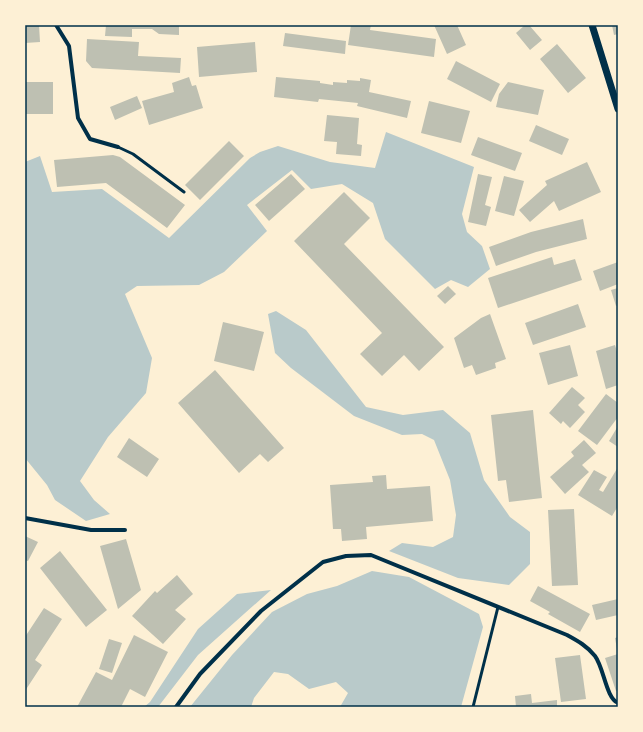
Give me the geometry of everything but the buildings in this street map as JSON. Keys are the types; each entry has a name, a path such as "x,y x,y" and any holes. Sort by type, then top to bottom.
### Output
{"street":[{"path":"56,25 69,46 78,118 90,139 118,147"},
{"path":"592,25 618,109"},
{"path":"25,518 91,530 125,530"},
{"path":"176,707 200,674 261,612 323,562 346,556 371,555 567,635 585,645 596,656 602,668 610,694 615,702 618,703"}],"lane":[{"path":"118,147 132,154 184,192"},
{"path":"473,707 498,607"}],"shaded area":[{"path":"386,132 474,167 462,214 467,232 482,246 490,269 468,287 451,280 435,289 385,239 373,203 342,184 311,189 292,170 247,205 267,231 224,272 199,285 137,286 125,294 152,358 146,393 108,437 80,481 94,500 110,514 86,521 55,500 47,485 25,458 25,162 40,156 52,192 102,189 169,238 250,158 260,152 278,146 330,162 375,168"},
{"path":"276,311 306,330 366,407 403,415 443,410 470,433 484,480 510,517 530,532 530,564 509,585 458,578 389,551 402,543 433,547 453,537 456,515 450,480 434,440 422,434 402,435 354,416 291,368 275,353 268,314"},
{"path":"372,571 409,577 479,614 483,627 461,707 340,707 348,693 336,682 309,689 288,674 274,672 254,698 251,707 190,707 232,655 272,612 307,594 337,586"},
{"path":"271,590 198,655 158,707 144,707 150,702 198,629 237,594"}]}
